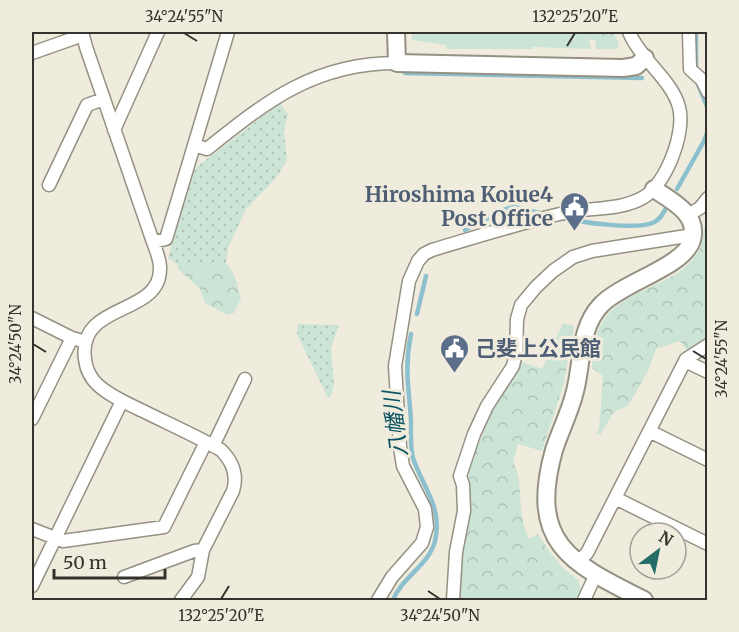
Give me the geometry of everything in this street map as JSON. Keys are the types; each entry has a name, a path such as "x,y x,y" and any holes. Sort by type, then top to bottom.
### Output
{"street":[{"path":"114,130 158,32"},
{"path":"153,242 166,239 225,32"},
{"path":"396,32 397,63"},
{"path":"378,600 392,577 422,543 427,527 425,509 403,466 395,386 395,366 412,272 424,254 432,250 562,213 630,203 646,196 654,189 676,146 681,117 675,96 645,58 629,32"},
{"path":"689,32 690,69 708,92"},
{"path":"32,53 83,33 153,242 160,270 154,287 147,295 95,324 86,334 85,359 91,378 108,393 122,401 209,444 228,457 232,466 236,481 233,491 203,550 198,578 181,600"},
{"path":"194,145 207,149 280,95 305,81 356,66 397,63 623,68 636,66 645,58"},
{"path":"49,185 87,105 104,99"},
{"path":"644,600 595,576 577,563 550,528 546,500 552,460 575,394 586,329 593,315 602,304 620,290 678,259 688,249 693,235 692,222 688,215 654,189"},
{"path":"688,215 700,208 708,198"},
{"path":"453,600 456,552 464,511 463,485 460,476 484,412 513,366 516,353 517,319 522,305 536,287 573,256 693,235"},
{"path":"32,318 72,338 85,341"},
{"path":"32,419 72,338"},
{"path":"577,563 586,553 685,361 708,345"},
{"path":"685,361 708,372"},
{"path":"32,529 63,541 164,527 245,379"},
{"path":"32,586 122,401"},
{"path":"649,431 708,460"},
{"path":"615,498 708,544"},
{"path":"124,576 194,551 203,550"},
{"path":"584,600 595,576"}],"green space":[{"path":"411,32 588,32 591,49 533,47 532,49 447,49 446,45 412,40"},
{"path":"588,32 613,32 619,44 617,49 597,49 595,40 590,40"},
{"path":"280,103 288,114 284,131 287,160 277,177 246,209 228,248 226,263 215,268 198,267 183,262 178,265 168,258 194,172 198,166"},
{"path":"707,226 707,337 687,350 680,341 656,349 648,371 628,406 614,412 600,435 596,433 599,429 603,376 592,368 592,362 599,328 613,309 628,298 678,273 691,262 700,247 704,227"},
{"path":"183,262 198,267 207,265 215,268 223,262 230,268 241,298 234,313 227,315 205,303 200,289 177,268"},
{"path":"563,323 574,326 564,383 542,451 518,444 513,462 519,481 523,522 529,539 538,534 562,567 578,580 581,590 575,600 457,600 460,563 468,519 469,468 495,403 522,362 542,369"},
{"path":"298,324 339,325 331,348 334,384 331,396 328,398 297,334"}],"waterway":[{"name":"八幡川","path":"696,32 696,71"},
{"path":"405,73 642,78"},
{"name":"八幡川","path":"697,82 708,109"},
{"name":"八幡川","path":"677,189 708,130"},
{"name":"八幡川","path":"465,230 514,207 544,214"},
{"name":"八幡川","path":"561,218 607,225 633,226 657,221 665,210"},
{"name":"八幡川","path":"417,314 426,276"},
{"name":"八幡川","path":"393,600 432,549 437,529 431,498 417,469 411,449 407,368 411,334"}],"place":[{"name":"Hiroshima Koiue4 Post Office","path":"574,232"},
{"name":"己斐上公民館","path":"454,374"}]}
